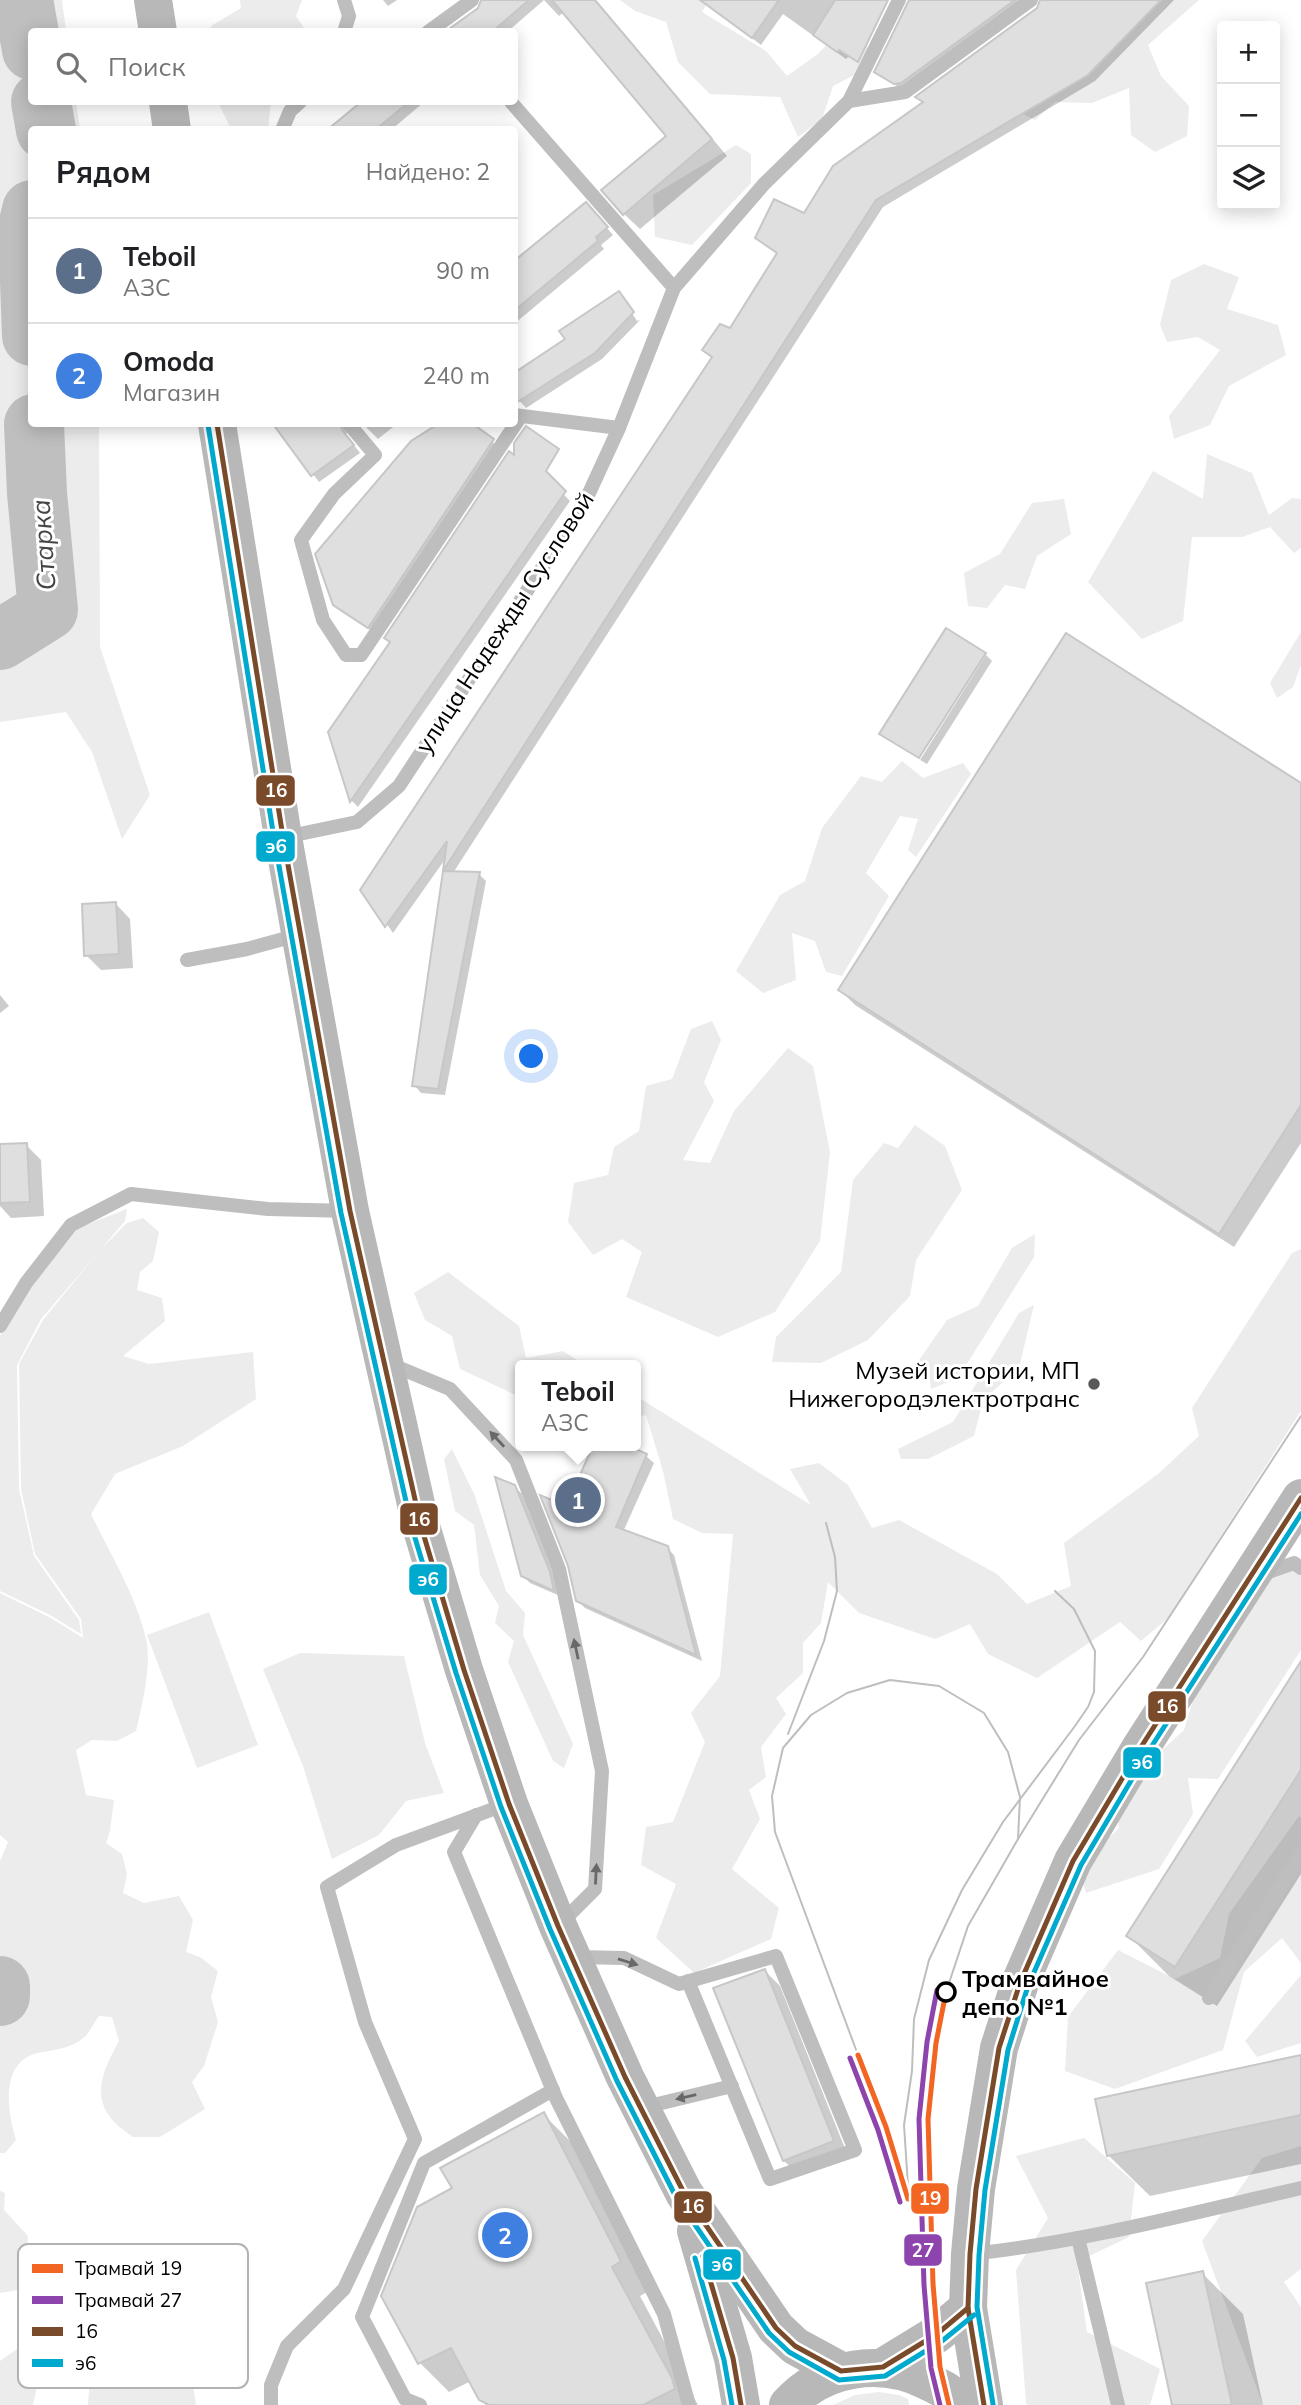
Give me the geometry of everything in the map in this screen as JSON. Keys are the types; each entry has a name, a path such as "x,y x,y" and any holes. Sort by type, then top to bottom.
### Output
{"main road":[{"path":"153,0 157,28"},
{"path":"169,105 172,126"},
{"path":"217,427 299,934 350,1211 421,1526 464,1670 493,1809 565,1942 641,2108 684,2193 776,2328 795,2346 841,2371"},
{"path":"984,2405 968,2308 970,2254 976,2189 999,2048 1020,1983 1073,1861 1141,1747 1301,1498"},
{"path":"684,2193 733,2358 741,2405"},
{"path":"883,2367 937,2334 968,2308"},
{"path":"788,2405 799,2392 841,2371 883,2367 917,2376 945,2390 963,2405"}],"lane":[{"path":"344,0 349,16 345,28"},
{"path":"434,28 472,0"},
{"name":"улица Надежды Сусловой","path":"283,837 357,822 399,786 584,504 619,428 674,288 764,184 849,101 900,0"},
{"path":"849,101 905,92 1031,0"},
{"path":"284,126 290,111 297,105"},
{"path":"513,105 674,288"},
{"path":"518,415 619,428"},
{"path":"352,427 375,455 334,494 301,540 323,620 346,654 361,654 510,427"},
{"path":"187,960 247,949 299,934"},
{"path":"0,1326 26,1283 71,1225 131,1194 268,1209 350,1211"},
{"path":"382,1360 450,1389 516,1460 559,1569 602,1772 595,1889 565,1942 624,1958 684,1982 776,1956 855,2150 770,2179 732,2086 684,1982"},
{"path":"1249,1579 1294,1563 1301,1568"},
{"path":"493,1809 454,1852 553,2090 664,2314 689,2405"},
{"path":"271,2405 271,2385 287,2346 344,2289 415,2139 365,2022 327,1887 396,1845 493,1809"},
{"path":"1209,1998 1301,1854"},
{"path":"641,2108 732,2086"},
{"path":"420,2405 405,2399 362,2317 424,2163 553,2090"},
{"path":"970,2254 1030,2248 1301,2188"},
{"path":"1078,2238 1118,2405"}],"shaded area":[{"path":"0,0 62,0 66,28 28,28 28,105 76,105 80,126 28,126 28,427 99,427 100,647 150,795 122,839 92,752 66,712 0,722"},
{"path":"240,0 302,0 296,16 304,28 211,28 241,8"},
{"path":"620,0 709,0 702,12 766,51 787,76 818,54 840,30 865,37 872,66 833,86 822,119 798,137 780,97 710,94 678,62 666,22 635,11"},
{"path":"1126,0 1199,0 1148,45 1161,76 1189,106 1187,136 1155,152 1131,135 1129,88 1092,103 1055,102 1035,120 1005,105"},
{"path":"219,105 271,105 268,126 230,126"},
{"path":"736,145 751,154 751,183 692,245 655,237 653,195"},
{"path":"1204,264 1239,277 1227,309 1278,325 1286,355 1229,386 1210,425 1174,439 1169,416 1220,350 1198,337 1167,342 1160,325 1171,280"},
{"path":"1207,454 1252,473 1269,515 1292,498 1301,499 1301,548 1294,553 1270,527 1242,537 1192,537 1183,621 1142,639 1088,582 1153,471 1203,499"},
{"path":"1064,499 1071,534 1037,556 1025,589 1005,585 987,608 968,606 964,573 1000,554 1032,503"},
{"path":"1301,632 1301,665 1293,687 1277,698 1270,683"},
{"path":"902,761 923,778 963,763 971,774 916,857 908,850 918,819 900,816 866,873 889,896 842,976 826,972 815,941 792,933 796,980 763,993 736,971 780,895 805,881 822,828 861,776 882,782"},
{"path":"712,1021 721,1040 704,1082 714,1101 683,1160 710,1163 734,1111 788,1048 813,1066 830,1152 820,1241 775,1312 718,1337 626,1297 642,1252 622,1239 593,1255 568,1222 574,1183 608,1175 614,1147 639,1131 646,1086 672,1079 691,1029"},
{"path":"915,1125 945,1146 962,1190 916,1260 910,1296 868,1340 821,1363 772,1362 776,1337 841,1272 853,1180 884,1143 898,1148"},
{"path":"127,1209 125,1221 41,1319 17,1365 19,1489 34,1556 79,1620 81,1634 50,1615 0,1591 0,1336 27,1287 75,1229"},
{"path":"143,1218 159,1232 153,1261 140,1272 137,1290 162,1298 165,1321 123,1356 149,1364 253,1352 256,1399 183,1446 115,1474 91,1514 122,1575 142,1623 148,1649 147,1673 136,1731 117,1741 92,1740 76,1750 86,1795 114,1800 106,1843 122,1854 127,1874 123,1893 144,1903 179,1896 193,1920 186,1952 200,1957 218,1971 211,1997 218,2022 204,2066 192,2082 205,2109 160,2137 133,2137 119,2127 103,2105 101,2086 119,2041 112,2017 99,2016 88,2033 78,2042 37,2053 25,2058 17,2067 9,2089 10,2115 16,2140 5,2153 0,2153 0,1861 8,1842 0,1835 0,1593 51,1618 83,1638 81,1619 35,1554 21,1489 19,1364 43,1320 99,1251 127,1223"},
{"path":"1035,1234 1034,1257 958,1378 931,1389 929,1375 912,1370 947,1320 978,1306 1012,1248"},
{"path":"1301,1249 1301,1411 1168,1618 1141,1641 1120,1622 1037,1678 988,1654 970,1624 935,1639 859,1613 828,1582 821,1623 803,1643 803,1673 776,1698 786,1714 761,1747 766,1777 749,1790 760,1819 732,1869 779,1908 771,1939 694,1973 656,1938 676,1884 641,1865 646,1827 673,1822 705,1742 691,1713 720,1676 733,1534 702,1533 673,1519 663,1471 646,1415 641,1416 641,1399 811,1505 790,1469 819,1463 848,1485 872,1528 899,1520 997,1574 1027,1604 1071,1586 1064,1543 1158,1474 1199,1436 1192,1408 1292,1253"},
{"path":"448,1272 519,1326 526,1358 563,1351 577,1360 515,1360 515,1395 460,1369 452,1336 425,1320 414,1293"},
{"path":"1034,1305 1019,1368 983,1400 974,1436 928,1459 901,1459 898,1449 953,1422 1019,1313"},
{"path":"452,1449 475,1496 506,1591 525,1613 523,1635 573,1744 564,1768 553,1761 508,1662 514,1641 495,1623 499,1606 480,1575 474,1525 455,1511 444,1459"},
{"path":"1301,1568 1301,1650 1218,1779 1188,1778 1193,1814 1159,1869 1086,1893 1078,1867 1119,1828 1114,1794 1184,1730 1213,1634 1267,1575"},
{"path":"209,1612 258,1745 197,1768 147,1635"},
{"path":"300,1653 404,1656 425,1743 444,1793 406,1801 379,1835 332,1859 303,1766 263,1669"},
{"path":"1299,1816 1301,1963 1282,1938 1244,1972 1223,2050 1115,2089 1065,2071 1068,2017 1118,1950 1175,1979 1220,1958 1229,1914"},
{"path":"1301,1975 1301,2043 1257,2057 1245,2041"},
{"path":"1084,2138 1135,2183 1129,2237 1077,2262 1087,2332 1160,2369 1150,2405 1026,2403 1016,2270 1048,2218 1016,2156"},
{"path":"1301,2146 1301,2269 1284,2282 1301,2307 1301,2405 1263,2405 1202,2241 1262,2158"},
{"path":"0,2191 5,2193 4,2210 28,2236 28,2244 18,2244 18,2290 0,2293"},
{"path":"18,2348 18,2388 37,2388 33,2405 0,2405 0,2361"},
{"path":"89,2388 193,2388 196,2405 88,2405"},
{"path":"879,2392 899,2395 908,2399 909,2405 833,2405 855,2395"}],"building":[{"path":"481,0 529,0 497,28 450,28 478,8"},
{"path":"552,0 595,0 712,139 623,215 601,190 666,136"},
{"path":"700,0 779,0 752,38"},
{"path":"835,0 888,0 858,62 839,50 837,52 813,35"},
{"path":"909,0 1015,0 901,83 894,84 874,72"},
{"path":"1040,0 1161,0 1088,75 876,200 443,871 447,841 385,927 360,890 712,357 702,350 720,324 730,328 777,253 755,238 774,199 804,213 833,166 923,102 915,97 1037,8"},
{"path":"357,105 405,105 380,126 332,126"},
{"path":"586,202 608,227 596,237 598,241 518,308 518,258"},
{"path":"619,291 634,312 595,353 518,401 518,370 565,339 559,331"},
{"path":"526,426 559,449 546,471 566,491 350,802 328,732 390,642 384,638 509,451 514,455 514,443"},
{"path":"275,427 341,427 354,445 311,476"},
{"path":"433,427 477,427 494,439 368,628 333,605 315,554 411,441"},
{"path":"946,628 986,653 919,758 879,734"},
{"path":"1066,633 1301,783 1301,1105 1219,1234 838,990"},
{"path":"443,871 480,872 438,1089 412,1086"},
{"path":"116,902 119,954 84,956 82,904"},
{"path":"27,1143 30,1202 0,1203 0,1144"},
{"path":"591,1451 640,1451 647,1454 616,1527 668,1546 696,1655 576,1601 568,1566 540,1495 566,1506"},
{"path":"495,1477 515,1485 550,1572 554,1591 521,1576"},
{"path":"1301,1661 1301,1770 1175,1967 1126,1936"},
{"path":"765,1969 834,2141 783,2161 713,1988"},
{"path":"1301,2055 1301,2115 1107,2156 1095,2099"},
{"path":"544,2112 621,2261 612,2267 672,2378 675,2389 643,2405 489,2405 479,2400 451,2348 418,2364 381,2296 417,2207 452,2188 440,2168"},
{"path":"1203,2271 1232,2405 1172,2405 1146,2283"}],"waterway":[{"name":"Старка","path":"23,0 28,28"},
{"name":"Старка","path":"42,105 45,126"},
{"name":"Старка","path":"0,640 48,610 37,493 34,427"},
{"name":"Старка","path":"0,1986 0,1996"}],"tram line":[{"path":"946,1992 968,1926 1079,1740 1143,1657 1301,1416"},
{"path":"788,1734 824,1641 837,1591 835,1557 826,1523"},
{"path":"909,2201 904,2125 912,2071 914,2019 929,1960 962,1890 1003,1822 1075,1726 1094,1692 1095,1651 1074,1609 1055,1591"},
{"path":"858,2055 775,1832 772,1796 783,1748 811,1715 847,1693 890,1680 939,1686 984,1713 1008,1752 1020,1797 1018,1839"},
{"name":"27","path":"937,1990 927,2042 919,2119 924,2285 931,2368 940,2405"},
{"name":"19","path":"946,1992 936,2043 928,2119 933,2284 940,2367 949,2405"},
{"name":"19","path":"858,2055 886,2127 908,2199"},
{"name":"27","path":"850,2058 878,2130 900,2202"}],"transit line":[{"name":"э6","path":"208,427 274,838 341,1213 412,1528 456,1673 501,1807 550,1929 617,2081 676,2197 769,2333 789,2352 839,2380 885,2376 942,2341 974,2315"},
{"name":"16","path":"217,427 283,837 350,1211 421,1526 464,1670 509,1804 558,1926 625,2077 684,2193 776,2328 795,2346 841,2371 883,2367 937,2334 968,2308"},
{"name":"16","path":"984,2405 968,2308 970,2254 976,2189 999,2048 1020,1983 1073,1861 1141,1747 1301,1498"},
{"name":"э6","path":"993,2404 977,2307 979,2255 985,2190 1008,2050 1028,1986 1081,1865 1148,1752 1301,1514"},
{"name":"16","path":"703,2256 733,2358 741,2405"},
{"name":"э6","path":"695,2258 724,2360 732,2405"}],"place":[{"name":"Музей истории, МП Нижегородэлектротранс","path":"1094,1384"},
{"name":"Teboil","path":"578,1500"},
{"name":"Трамвайное депо №1","path":"946,1992"},
{"name":"Omoda","path":"505,2235"}]}
